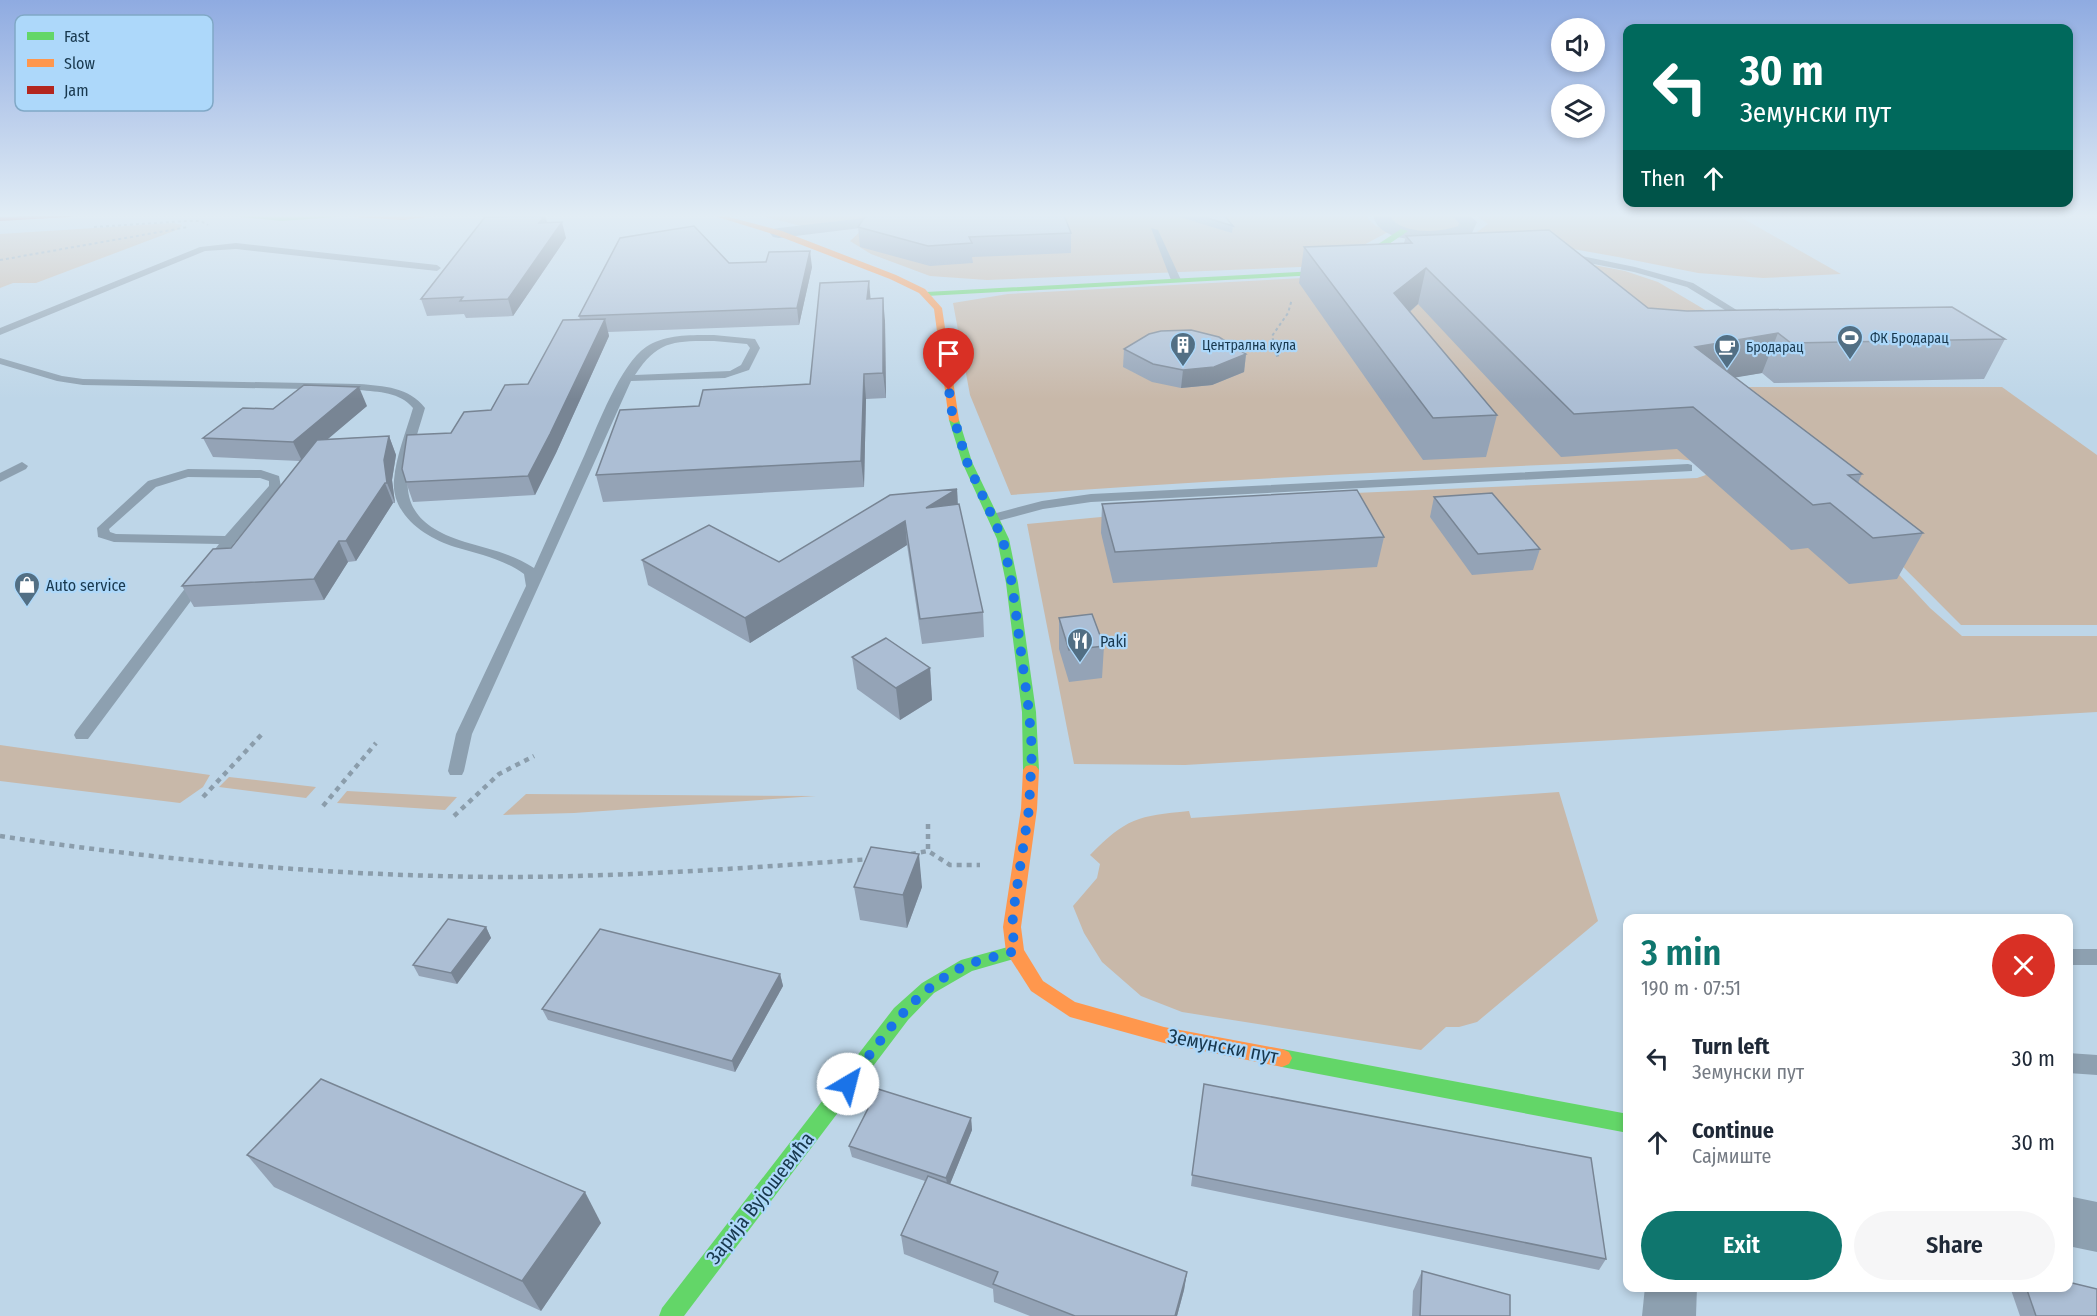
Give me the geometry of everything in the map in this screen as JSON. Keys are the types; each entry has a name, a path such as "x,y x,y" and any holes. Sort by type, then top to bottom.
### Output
{"street":[{"path":"891,276 926,294 1254,276"},
{"name":"Земунски пут","path":"926,294 940,313 952,412 967,462 1003,540 1012,584 1032,750 1029,809 1013,917 1015,951 1037,986 1070,1009 1164,1035 1623,1123"},
{"name":"Зарија Вујошевића","path":"670,1316 901,1014 928,988 967,965 1015,951"},
{"path":"2073,1222 2097,1227"},
{"path":"1669,1316 1671,1292"}],"lane":[{"path":"0,332 136,276"},
{"path":"1659,276 1690,285 1759,327"},
{"path":"456,771 464,734 533,586 617,395 627,378 648,350 658,344 678,340 734,339 751,341 755,348 747,368 738,373 627,378"},
{"path":"0,361 62,379 83,382 359,387 398,393 412,398 419,408 400,474 399,488 403,500 421,526 455,544 520,564 531,572 533,586"},
{"path":"0,478 22,465"},
{"path":"994,518 1042,505 1091,498 1688,468"},
{"path":"82,735 229,540 275,487 275,479 261,474 188,473 174,476 152,484 103,528 103,534 114,538 229,540"},
{"path":"2073,957 2097,957"},
{"path":"2073,1063 2097,1065"}],"path":[{"path":"1278,358 1272,336 1293,304 1285,276"},
{"path":"203,797 262,734"},
{"path":"323,807 376,743"},
{"path":"454,816 499,774 534,756"},
{"path":"928,824 928,851"},
{"path":"0,836 82,849 239,867 459,877 668,873 873,859"},
{"path":"906,855 928,851 950,866 984,866"}],"shaded area":[{"path":"0,276 53,276 36,283 13,283 0,288"},
{"path":"936,276 1073,276 987,280"},
{"path":"1334,276 1641,276 1658,282 1734,327 1674,342 1930,608 1962,636 2097,636 2097,712 1185,765 1074,764 1027,524 1355,493 1697,478 1706,475 1696,461 1678,459 1427,470 1011,495 970,395 953,303 1008,294"},
{"path":"1742,276 1794,276 1763,278"},
{"path":"1724,387 2002,387 2097,455 2097,625 1961,625"},
{"path":"0,745 210,775 203,787 180,803 0,781"},
{"path":"229,777 316,787 306,798 219,787"},
{"path":"347,791 457,797 445,810 337,803"},
{"path":"1559,792 1598,921 1477,1022 1459,1027 1446,1027 1421,1050 1182,1012 1141,996 1102,962 1084,933 1073,906 1097,878 1100,864 1090,855 1113,833 1145,817 1189,811 1191,818"},
{"path":"526,794 816,796 574,813 503,815"}],"building":[{"path":"439,276 524,276 508,299 460,301 463,297 421,299"},
{"path":"600,276 804,276 797,308 579,316"},
{"path":"1326,276 1415,276 1394,293 1497,415 1433,418"},
{"path":"1435,276 1608,276 1648,308 1687,311 1952,307 2005,339 1791,343 1778,333 1695,347 1862,474 1848,475 1923,533 1873,538 1830,503 1813,505 1693,407 1574,414"},
{"path":"869,281 867,299 883,298 883,373 864,374 861,461 596,475 620,410 699,406 703,390 810,384 820,283"},
{"path":"605,319 528,476 406,482 402,469 407,435 451,433 464,412 491,410 505,385 528,384 563,320"},
{"path":"1191,330 1219,337 1246,354 1214,367 1183,370 1153,364 1124,349 1149,334 1161,331"},
{"path":"304,385 359,387 293,442 203,438 243,408 273,409"},
{"path":"389,436 384,460 387,483 346,541 339,541 314,579 182,586 213,549 231,548 317,440"},
{"path":"957,489 926,508 959,504 983,612 920,619 905,521 745,618 642,560 709,525 779,562 890,495"},
{"path":"1357,490 1384,537 1115,552 1102,504"},
{"path":"1492,493 1540,549 1478,554 1434,497"},
{"path":"1092,614 1104,646 1069,650 1059,618"},
{"path":"886,638 930,668 896,688 852,657"},
{"path":"871,847 919,854 903,895 854,887"},
{"path":"448,919 486,927 451,973 413,965"},
{"path":"600,929 780,974 732,1061 542,1009"},
{"path":"321,1079 585,1192 522,1281 247,1155"},
{"path":"1204,1084 1591,1158 1606,1259 1192,1175"},
{"path":"878,1089 971,1118 946,1178 849,1146"},
{"path":"928,1176 1187,1272 1175,1316 1075,1316 993,1284 998,1272 901,1235"},
{"path":"1422,1271 1510,1295 1510,1316 1420,1316"},
{"path":"2073,1283 2097,1289 2097,1316 2036,1316 2028,1292 2073,1292"}],"traffic: fast":[{"path":"926,294 1254,276"},
{"path":"954,420 967,462 1003,539 1012,583 1029,712 1031,770"},
{"path":"670,1316 901,1014 928,988 967,965 1015,952"},
{"path":"1282,1058 1623,1123"}],"traffic: slow":[{"path":"891,276 922,291 938,308 954,420"},
{"path":"1031,770 1029,809 1012,927 1015,952 1037,986 1070,1009 1164,1035 1282,1058"}],"place":[{"name":"ФК Бродарац","path":"1850,361"},
{"name":"Централна кула","path":"1183,368"},
{"name":"Бродарац","path":"1727,370"},
{"name":"Auto service","path":"27,608"},
{"name":"Paki","path":"1080,664"}],"route":[{"path":"848,1084 901,1014 928,988 967,965 1015,951 1012,927 1029,809 1032,750 1029,712 1012,584 1003,540 967,462 952,412 949,390"}]}
